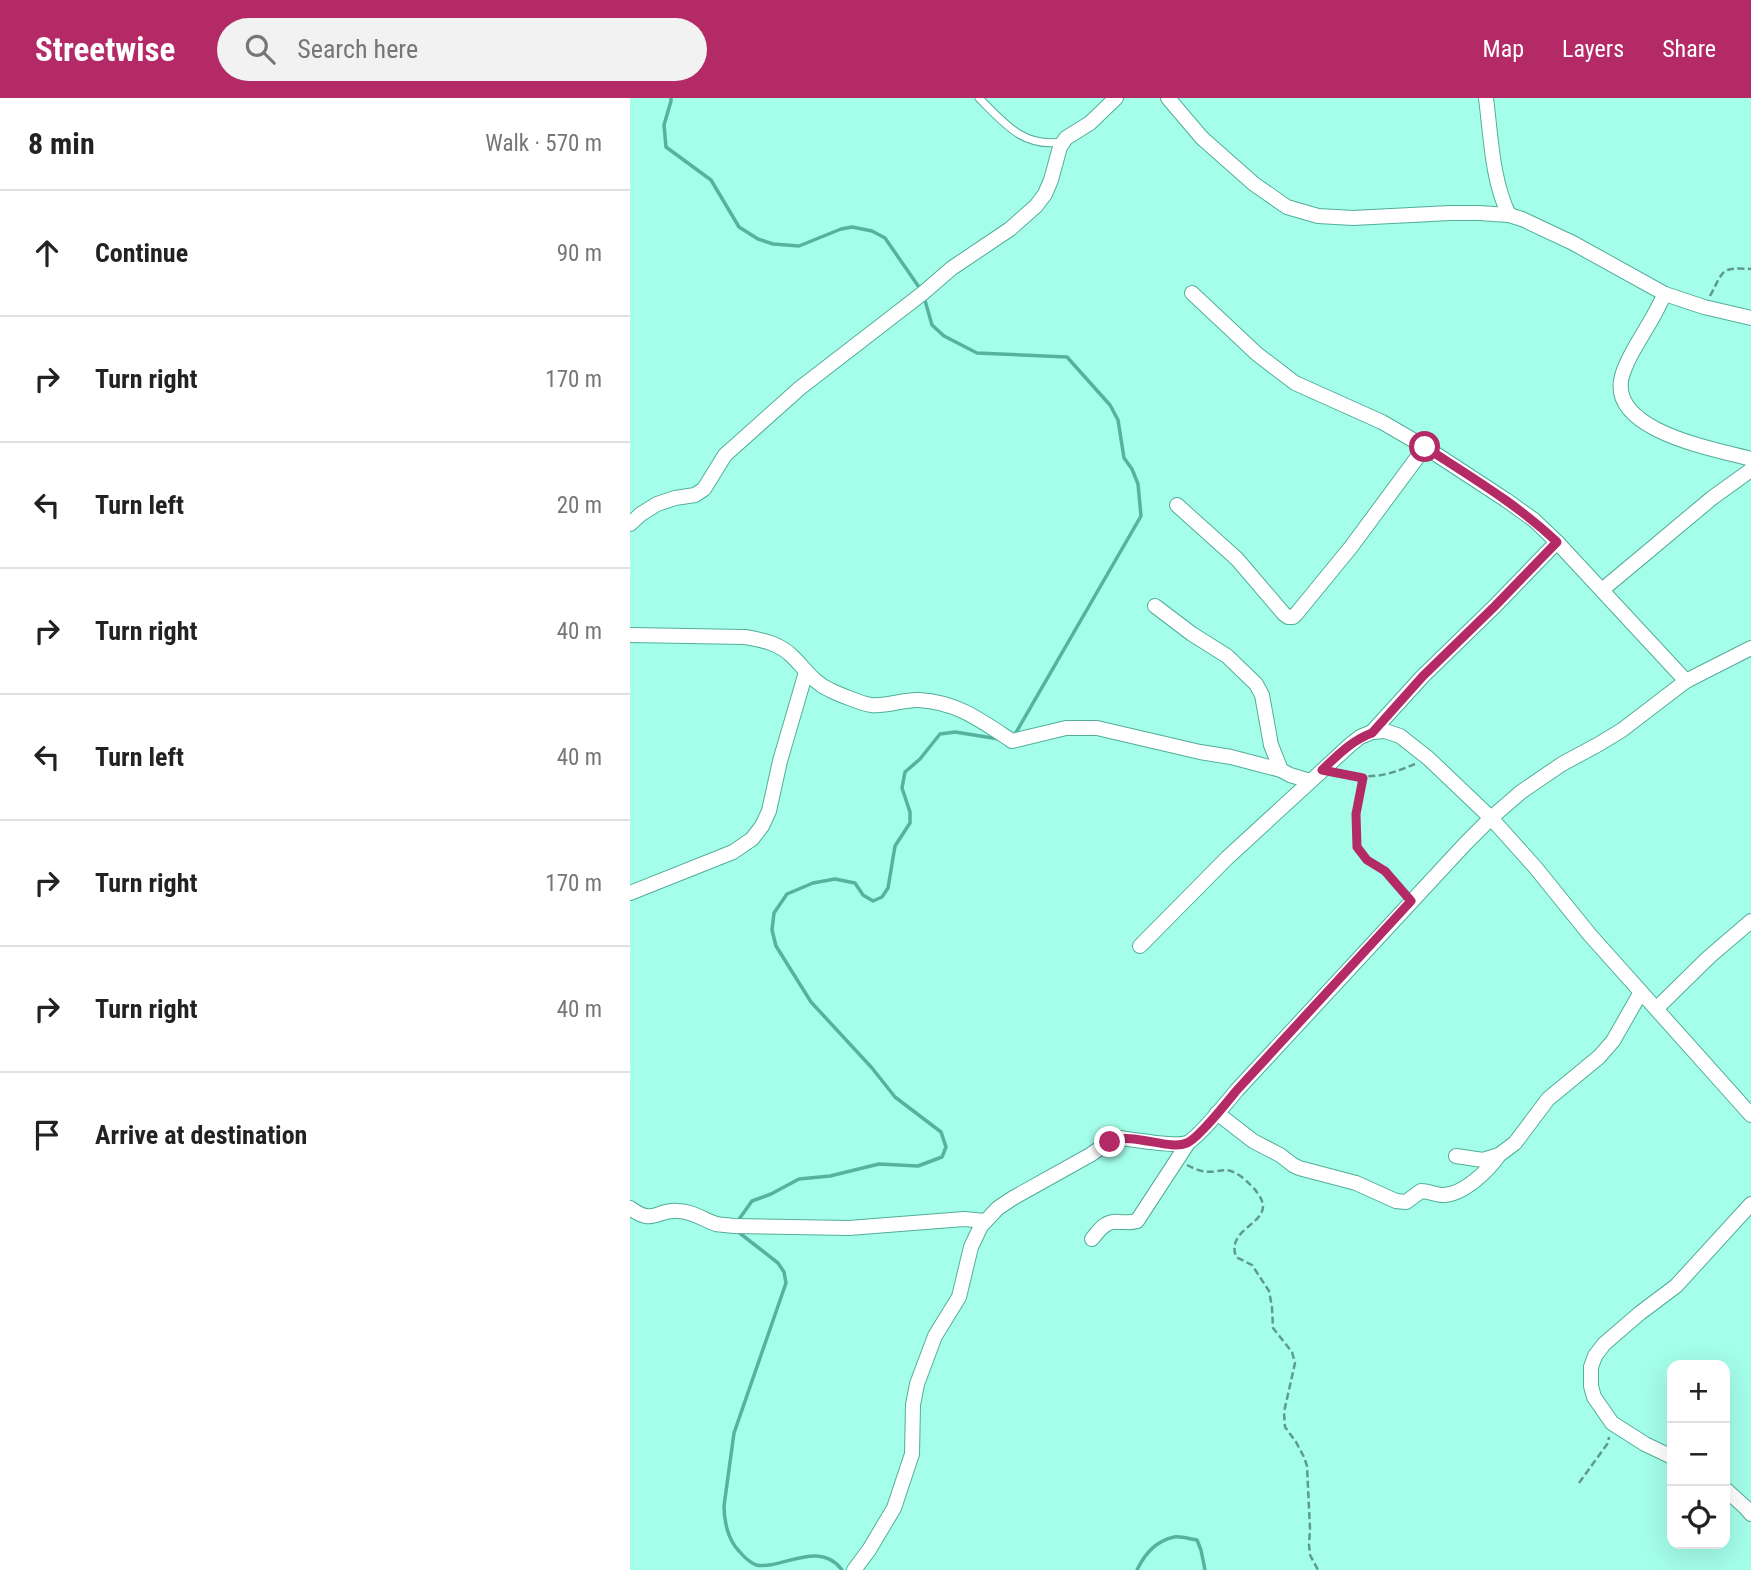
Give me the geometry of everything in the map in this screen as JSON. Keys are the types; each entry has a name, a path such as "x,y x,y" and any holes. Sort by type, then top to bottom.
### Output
{"street":[{"path":"630,524 657,504 695,495 704,489 712,480 725,454 800,388 952,268 1010,229 1036,206 1045,194 1066,138 1090,123 1116,98"},
{"path":"1168,98 1202,138 1254,184 1287,207 1318,216 1353,218 1479,213 1509,215 1573,243 1665,294 1704,307 1751,317"},
{"path":"1486,98 1497,183 1509,215"},
{"path":"1192,293 1257,354 1295,383 1382,422 1425,447 1534,520 1686,681"},
{"path":"1665,294 1622,376 1623,399 1635,415 1652,428 1672,437 1751,459"},
{"path":"1177,505 1237,559 1284,614 1293,617 1351,547 1425,447"},
{"path":"1602,590 1712,498 1751,470"},
{"path":"1372,733 1423,676 1557,542"},
{"path":"1154,606 1227,656 1256,684 1262,695 1271,745 1281,770"},
{"path":"630,635 762,639 779,645 793,656 819,685 870,705 915,699 951,705 965,710 1012,741 1066,728 1097,728 1231,757 1310,781"},
{"path":"1092,1239 1105,1224 1137,1221 1188,1143 1491,817 1562,764 1622,730 1686,681 1751,648"},
{"path":"630,893 733,852 752,839 769,811 780,761 806,672"},
{"path":"1140,946 1227,858 1350,745 1360,737 1385,731 1400,736 1428,758 1491,817 1590,935 1751,1115"},
{"path":"1657,1008 1709,957 1750,924"},
{"path":"1217,1114 1253,1141 1293,1165 1356,1183 1401,1202 1410,1200 1421,1191 1445,1195 1480,1178 1499,1155 1515,1143 1548,1098 1599,1058 1613,1041 1641,992"},
{"path":"854,1570 894,1508 912,1454 913,1405 917,1384 935,1336 959,1297 975,1235 985,1221 1013,1198 1114,1139 1188,1143"},
{"path":"1456,1156 1483,1160 1499,1155"},
{"path":"1667,1455 1612,1423 1592,1392 1591,1367 1604,1344 1640,1312 1676,1286 1751,1204"},
{"path":"630,1208 644,1217 674,1210 719,1225 733,1226 849,1228 964,1219 985,1221"},
{"path":"1730,1494 1751,1514"}],"lane":[{"path":"979,98 1018,135 1041,143 1063,142"}],"path":[{"path":"1704,307 1722,273 1731,268 1751,269"},
{"path":"1322,770 1363,778 1390,774 1428,758"},
{"path":"1363,778 1356,814 1357,847 1367,860 1385,871 1411,901"},
{"path":"1177,1161 1203,1172 1236,1172 1255,1190 1264,1206 1257,1220 1243,1230 1234,1249 1236,1257 1252,1265 1269,1290 1272,1328 1294,1357 1284,1412 1285,1427 1296,1442 1307,1466 1310,1555 1318,1570"},
{"path":"1579,1483 1608,1443 1612,1423"}],"waterway":[{"path":"671,98 664,125 666,147 711,180 739,227 758,239 773,244 799,246 841,229 852,227 872,231 885,238 921,290"},
{"path":"924,297 932,325 944,336 977,353 1067,357 1110,405 1118,420 1124,458 1138,484 1141,516 1014,736"},
{"path":"737,1222 752,1201 799,1179 830,1176 879,1164 918,1166 942,1157 946,1147 941,1132 895,1097 811,1002 776,946 772,930 774,913 787,894 813,883 835,879 855,883 863,895 873,901 882,897 888,888 895,846 910,823 910,812 902,788 905,772 920,759 940,734 955,732 999,739"},
{"path":"737,1231 778,1263 784,1272 786,1283 734,1433 724,1506 727,1530 735,1547 756,1565 777,1564 812,1556 833,1561 842,1570"},
{"path":"1137,1570 1156,1545 1177,1537 1197,1540 1205,1570"}],"route":[{"path":"1110,1142 1121,1138 1188,1143 1411,901 1385,871 1367,860 1357,847 1356,814 1363,778 1322,770 1360,737 1372,733 1423,676 1557,542 1534,520 1425,447"}]}
